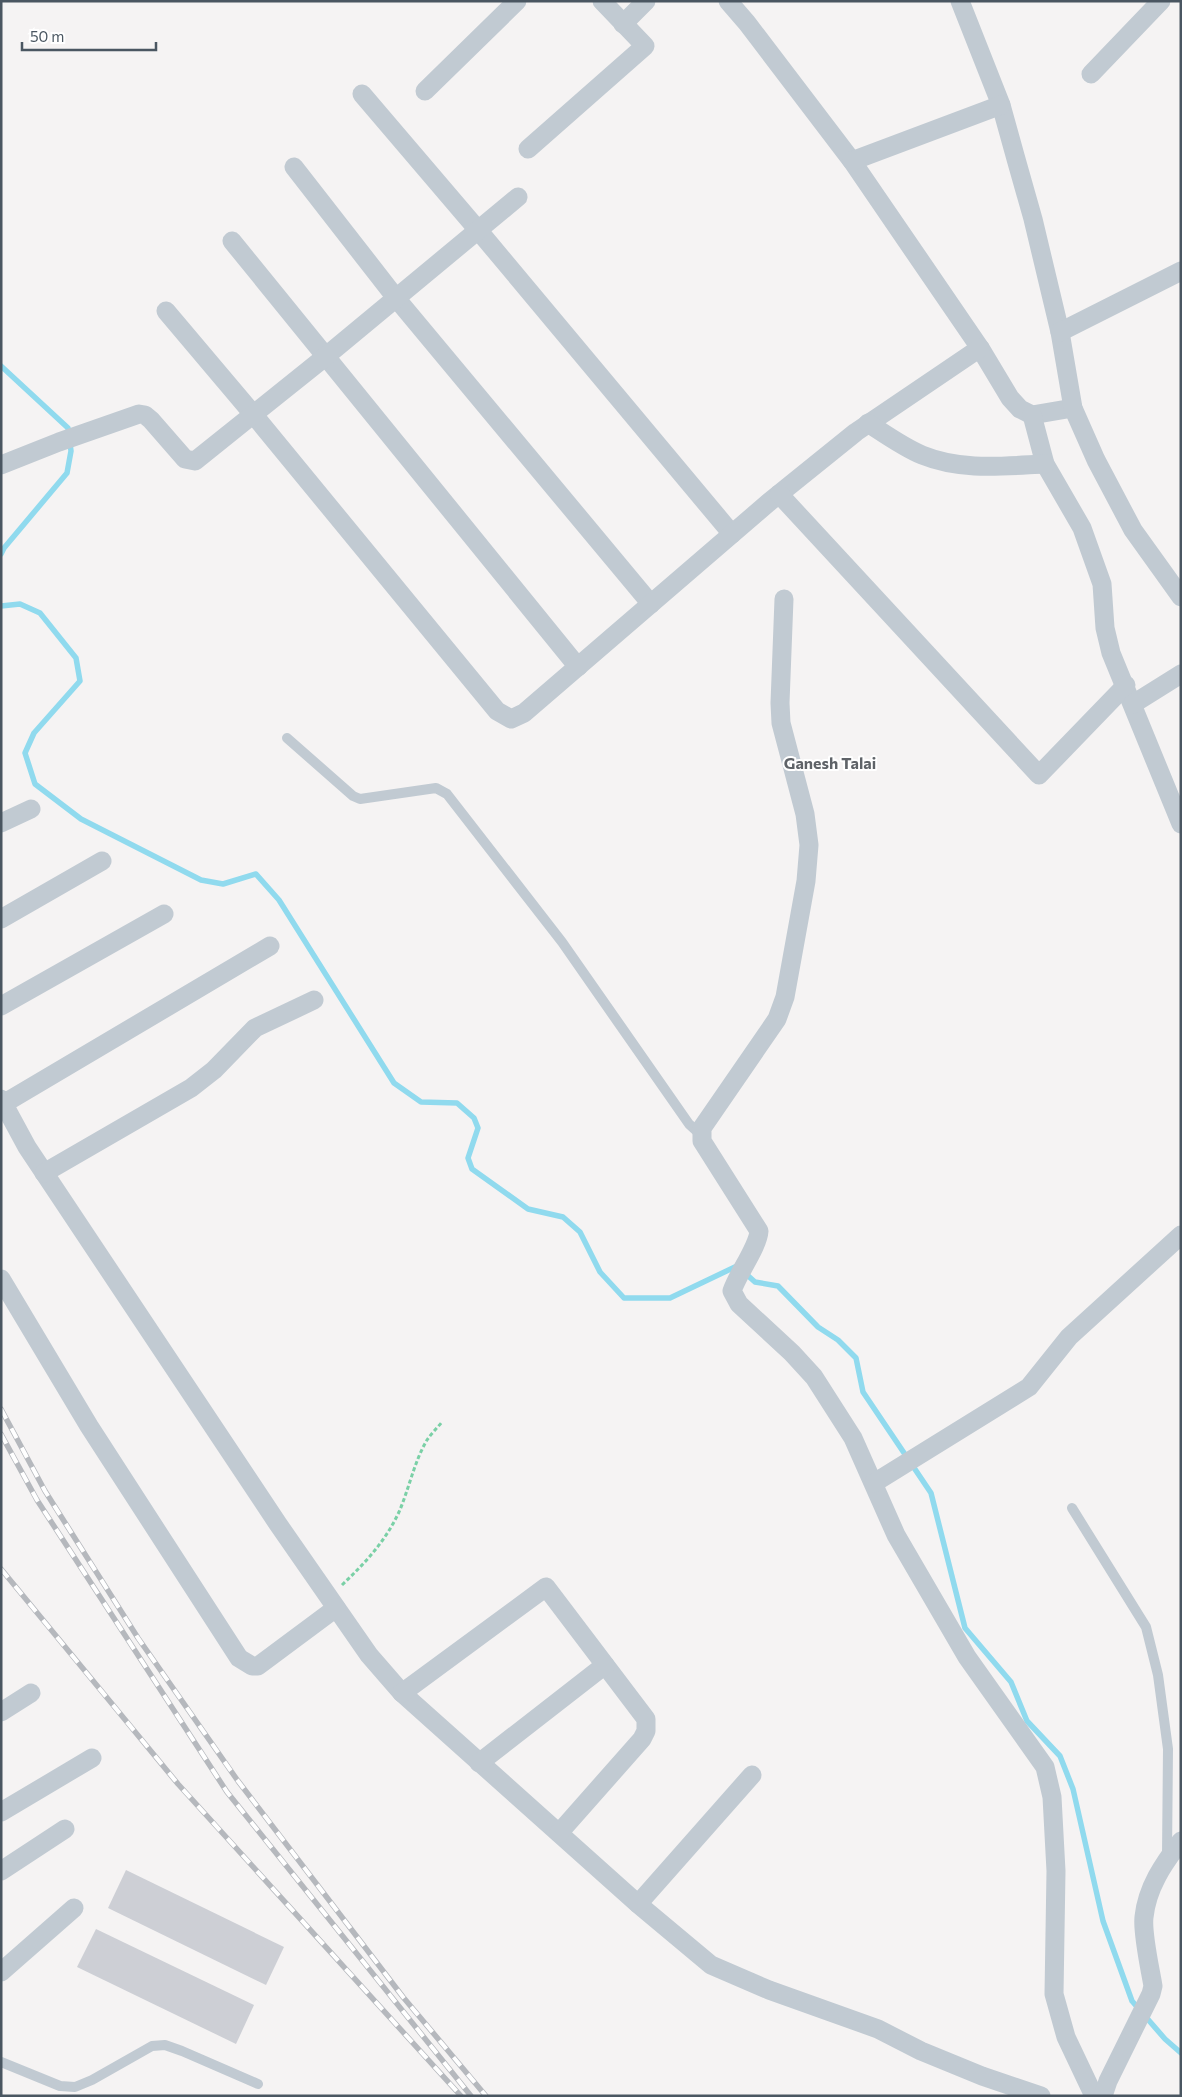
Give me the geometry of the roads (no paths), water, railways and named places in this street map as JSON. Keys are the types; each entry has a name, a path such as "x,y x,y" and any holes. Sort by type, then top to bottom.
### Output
{"street":[{"path":"426,91 517,1"},
{"path":"528,149 645,46 602,1"},
{"path":"623,24 646,1"},
{"path":"728,1 747,23 852,161 980,348 1010,398 1020,409 1032,415 1073,408"},
{"path":"960,1 1001,105 1033,219 1060,332 1073,408 1096,460 1133,530 1181,597"},
{"path":"1091,74 1161,1"},
{"path":"362,94 732,534"},
{"path":"852,161 1001,105"},
{"path":"294,166 396,298 650,604"},
{"path":"1,465 139,414 145,415 185,459 195,461 325,357 518,197"},
{"path":"232,241 578,667"},
{"path":"1060,332 1181,271"},
{"path":"166,311 253,414 496,711 511,719 524,713 779,494 868,424 980,348"},
{"path":"1032,415 1045,464 1082,528 1102,584 1105,628 1111,653 1126,685 1181,824"},
{"path":"868,424 921,455 955,465 988,467 1045,464"},
{"path":"779,494 1039,775 1126,685"},
{"path":"784,599 781,723 805,814 809,845 806,881 785,997 777,1019 702,1128 702,1141 759,1231 756,1241 736,1278 732,1291 739,1304 804,1364 814,1376 853,1438 896,1535 967,1657 1045,1767 1052,1797 1056,1871 1054,1994 1066,2037 1094,2096"},
{"path":"1133,704 1181,674"},
{"path":"1,823 31,809"},
{"path":"1,919 102,862"},
{"path":"1,1006 164,914"},
{"path":"270,946 2,1101 27,1147 272,1516 369,1655 402,1694 638,1904 711,1966 769,1990 878,2030 921,2051 956,2065 1041,2096"},
{"path":"44,1173 191,1088 214,1070 255,1028 314,1000"},
{"path":"874,1483 1029,1388 1069,1337 1181,1234"},
{"path":"1,1279 89,1426 239,1658 252,1666 258,1666 332,1603"},
{"path":"402,1694 546,1587 646,1719 646,1731 642,1739 559,1833"},
{"path":"480,1763 605,1665"},
{"path":"1,1712 31,1693"},
{"path":"1,1812 92,1758"},
{"path":"638,1904 752,1775"},
{"path":"1,1871 65,1829"},
{"path":"1103,2096 1151,1994 1152,1986 1144,1918 1151,1888 1167,1859 1181,1841"},
{"path":"1,1972 74,1908"}],"lane":[{"path":"286,738 353,796 360,799 436,788 447,794 562,942 689,1124 701,1135"},
{"path":"1072,1508 1146,1627 1158,1675 1168,1749 1167,1859"},
{"path":"1,2062 60,2086 75,2087 92,2080 152,2046 165,2045 182,2050 258,2084"}],"waterway":[{"path":"1,366 68,428 71,451 67,473 1,554"},
{"path":"1,606 20,604 40,613 76,658 80,681 34,733 25,753 35,784 81,819 201,880 223,884 256,874 279,900 394,1083 421,1102 457,1103 474,1118 478,1128 468,1158 472,1169 528,1209 563,1217 580,1232 600,1272 624,1298 670,1298 737,1266 755,1282 778,1286 818,1327 838,1340 856,1358 863,1392 931,1493 965,1628 1011,1682 1027,1721 1060,1756 1073,1789 1103,1921 1132,2001 1165,2039 1181,2053"}],"railway":[{"path":"1,1409 45,1491 138,1638 238,1781 403,1997 486,2096"},
{"path":"1,1434 37,1500 227,1792 471,2096"},
{"path":"1,1569 178,1784 461,2096"}],"district":[{"name":"Ganesh Talai","path":"830,763"}]}
